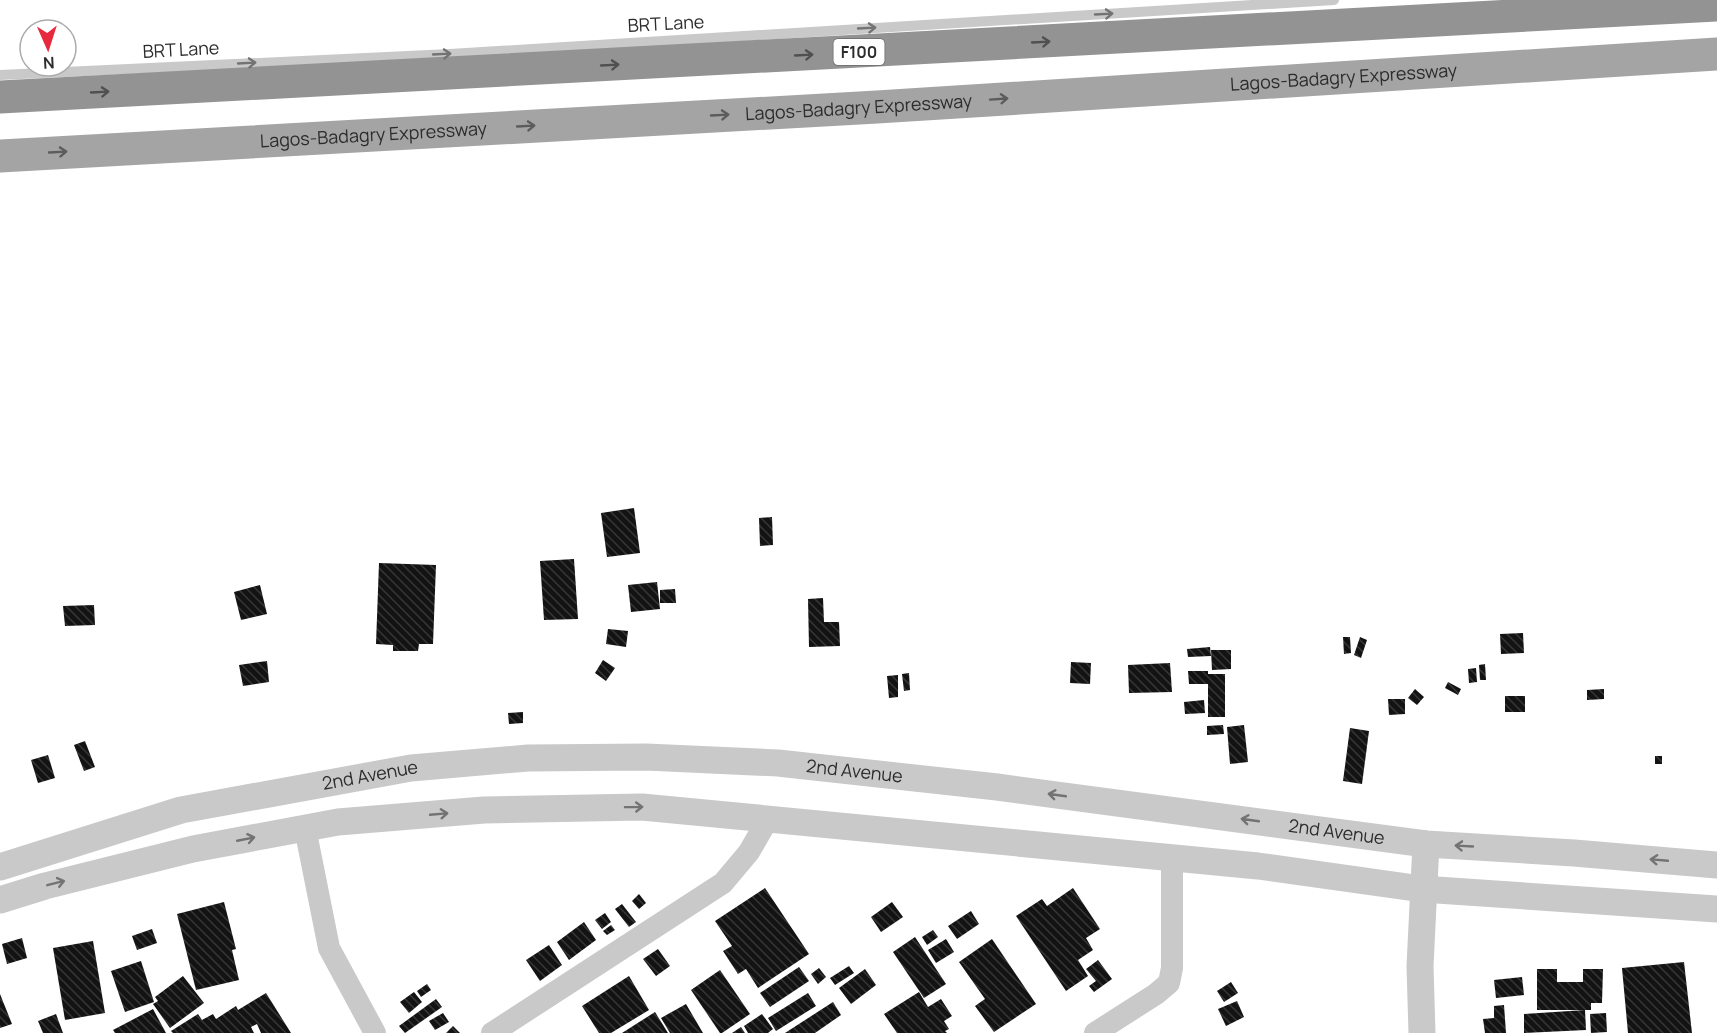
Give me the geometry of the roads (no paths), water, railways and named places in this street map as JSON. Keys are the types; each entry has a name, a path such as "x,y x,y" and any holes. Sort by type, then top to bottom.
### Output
{"highway":[{"name":"F100","path":"0,97 1717,4"}],"main road":[{"name":"Lagos-Badagry Expressway","path":"0,156 865,107 1717,54"}],"street":[{"name":"2nd Avenue","path":"0,867 181,810 411,768 528,758 646,757 778,763 998,787 1426,844 1717,865"},
{"path":"0,900 45,886 193,849 338,822 484,810 642,807 1258,866 1422,889 1717,909"},
{"path":"492,1033 723,883 750,852 768,819"},
{"path":"305,828 329,948 375,1033"},
{"path":"1422,1033 1420,966 1426,844"},
{"path":"1095,1033 1156,994 1169,983 1172,968 1172,857"}],"lane":[{"name":"BRT Lane","path":"0,75 462,53 1334,0"}]}
